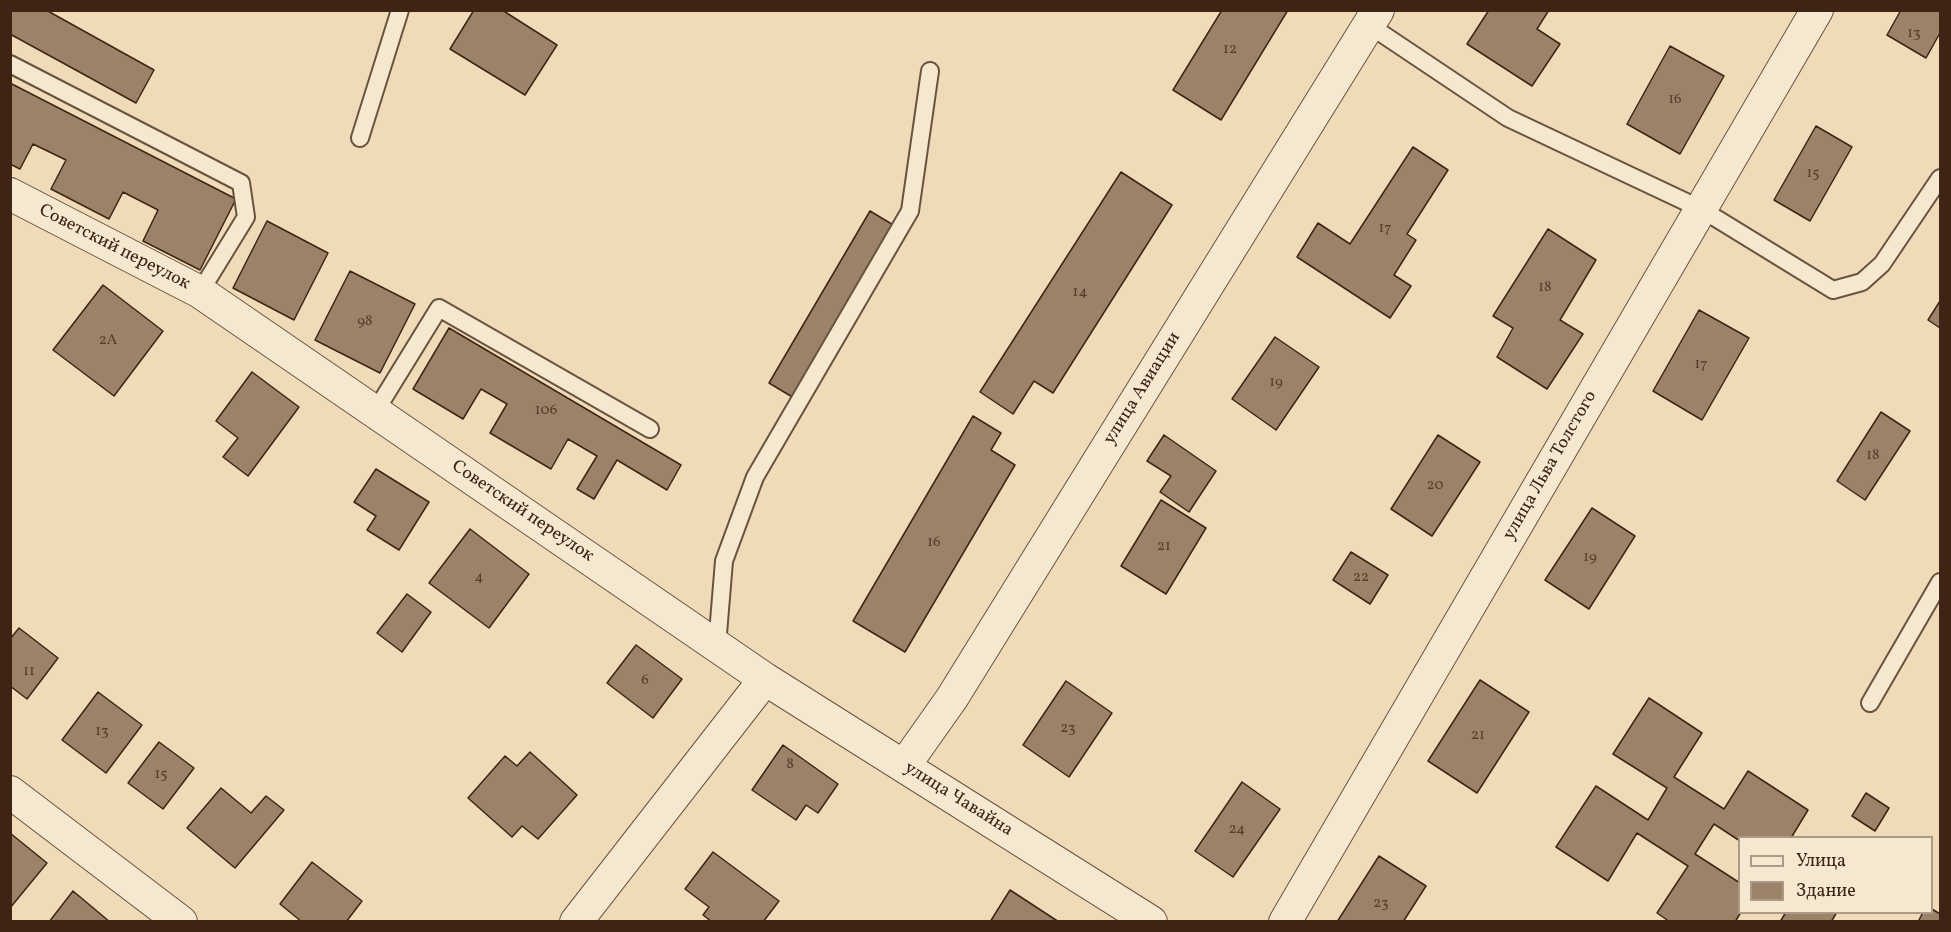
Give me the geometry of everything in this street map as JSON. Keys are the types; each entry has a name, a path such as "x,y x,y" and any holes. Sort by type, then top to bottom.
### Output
{"street":[{"name":"улица Льва Толстого","path":"1285,921 1817,10"},
{"name":"улица Авиации","path":"904,766 952,698 1373,18"},
{"name":"Советский переулок","path":"10,194 200,292 765,679"},
{"name":"улица Чавайна","path":"765,679 1151,921"},
{"path":"576,921 765,679"},
{"path":"10,792 181,921"}],"lane":[{"path":"360,138 400,10"},
{"path":"1373,18 1508,118 1701,209 1833,290 1862,282 1882,264 1941,178"},
{"path":"10,64 242,183 246,217 200,292"},
{"path":"717,646 724,561 755,477 910,211 930,71"},
{"path":"375,412 439,308 650,429"},
{"path":"1870,703 1941,582"}],"building":[{"path":"10,10 46,10 154,70 136,103 10,34"},
{"path":"474,10 502,10 557,45 525,95 450,49"},
{"path":"1222,10 1288,10 1221,120 1173,90"},
{"path":"1489,10 1549,10 1537,29 1560,44 1532,86 1467,44"},
{"path":"1901,10 1940,10 1940,33 1926,58 1887,35"},
{"path":"1670,46 1724,76 1680,154 1627,124"},
{"path":"10,83 236,199 200,270 143,241 158,210 123,192 109,219 51,189 66,160 33,144 20,169 10,164"},
{"path":"1816,126 1852,147 1810,221 1774,200"},
{"path":"1413,147 1448,170 1407,234 1416,240 1394,275 1411,286 1390,318 1297,257 1318,223 1350,244"},
{"path":"1121,172 1172,205 1053,393 1034,381 1013,414 980,392"},
{"path":"870,211 895,226 794,398 769,383"},
{"path":"267,221 328,253 294,320 233,288"},
{"path":"1548,229 1596,260 1560,320 1583,334 1547,389 1497,357 1513,328 1493,316"},
{"path":"350,271 415,304 380,373 315,340"},
{"path":"103,285 163,331 114,396 53,350"},
{"path":"1940,301 1940,328 1928,320"},
{"path":"1699,310 1749,338 1702,420 1653,391"},
{"path":"449,328 681,465 667,490 617,460 594,499 577,489 597,456 568,439 551,469 490,433 507,404 481,389 463,419 413,389"},
{"path":"1275,337 1319,367 1276,430 1232,399"},
{"path":"252,372 299,407 248,476 223,457 238,438 216,421"},
{"path":"1881,412 1910,431 1865,500 1837,481"},
{"path":"973,416 1001,433 991,450 1015,465 905,652 853,621"},
{"path":"1164,435 1216,471 1189,512 1160,492 1171,476 1147,461"},
{"path":"1438,435 1480,462 1432,536 1391,509"},
{"path":"376,469 429,502 399,550 367,530 376,516 354,502"},
{"path":"1161,500 1206,528 1166,594 1121,566"},
{"path":"1592,508 1635,536 1589,609 1545,580"},
{"path":"470,529 529,574 489,628 429,583"},
{"path":"1351,552 1388,575 1370,604 1333,580"},
{"path":"407,594 431,612 402,652 377,633"},
{"path":"19,628 58,658 27,699 10,686 10,639"},
{"path":"636,645 682,679 653,718 607,683"},
{"path":"1480,680 1529,712 1477,793 1428,761"},
{"path":"1066,681 1112,713 1069,777 1023,745"},
{"path":"98,692 142,725 106,773 62,740"},
{"path":"1649,698 1702,733 1674,777 1724,809 1748,771 1808,810 1792,836 1738,836 1738,840 1714,824 1695,854 1738,882 1740,914 1735,922 1670,922 1657,913 1688,866 1637,833 1608,881 1556,847 1596,786 1648,820 1667,788 1613,754"},
{"path":"159,742 194,768 163,809 128,783"},
{"path":"783,745 838,784 818,813 806,805 796,820 752,790"},
{"path":"530,752 577,795 538,839 522,826 512,837 468,798 505,756 517,766"},
{"path":"1242,782 1280,809 1233,877 1195,851"},
{"path":"221,788 251,813 266,796 284,810 235,868 187,828"},
{"path":"1866,793 1889,808 1875,831 1852,816"},
{"path":"10,833 47,863 10,908"},
{"path":"713,852 779,901 763,922 712,922 703,915 709,907 685,889"},
{"path":"1379,856 1426,886 1403,922 1337,922"},
{"path":"312,862 362,901 346,922 302,922 280,904"},
{"path":"1010,890 1059,922 990,922"},
{"path":"73,891 110,922 49,922"},
{"path":"1933,910 1940,914 1940,922 1918,922 1922,914 1933,914"},
{"path":"1785,914 1836,914 1831,922 1780,922"}]}
